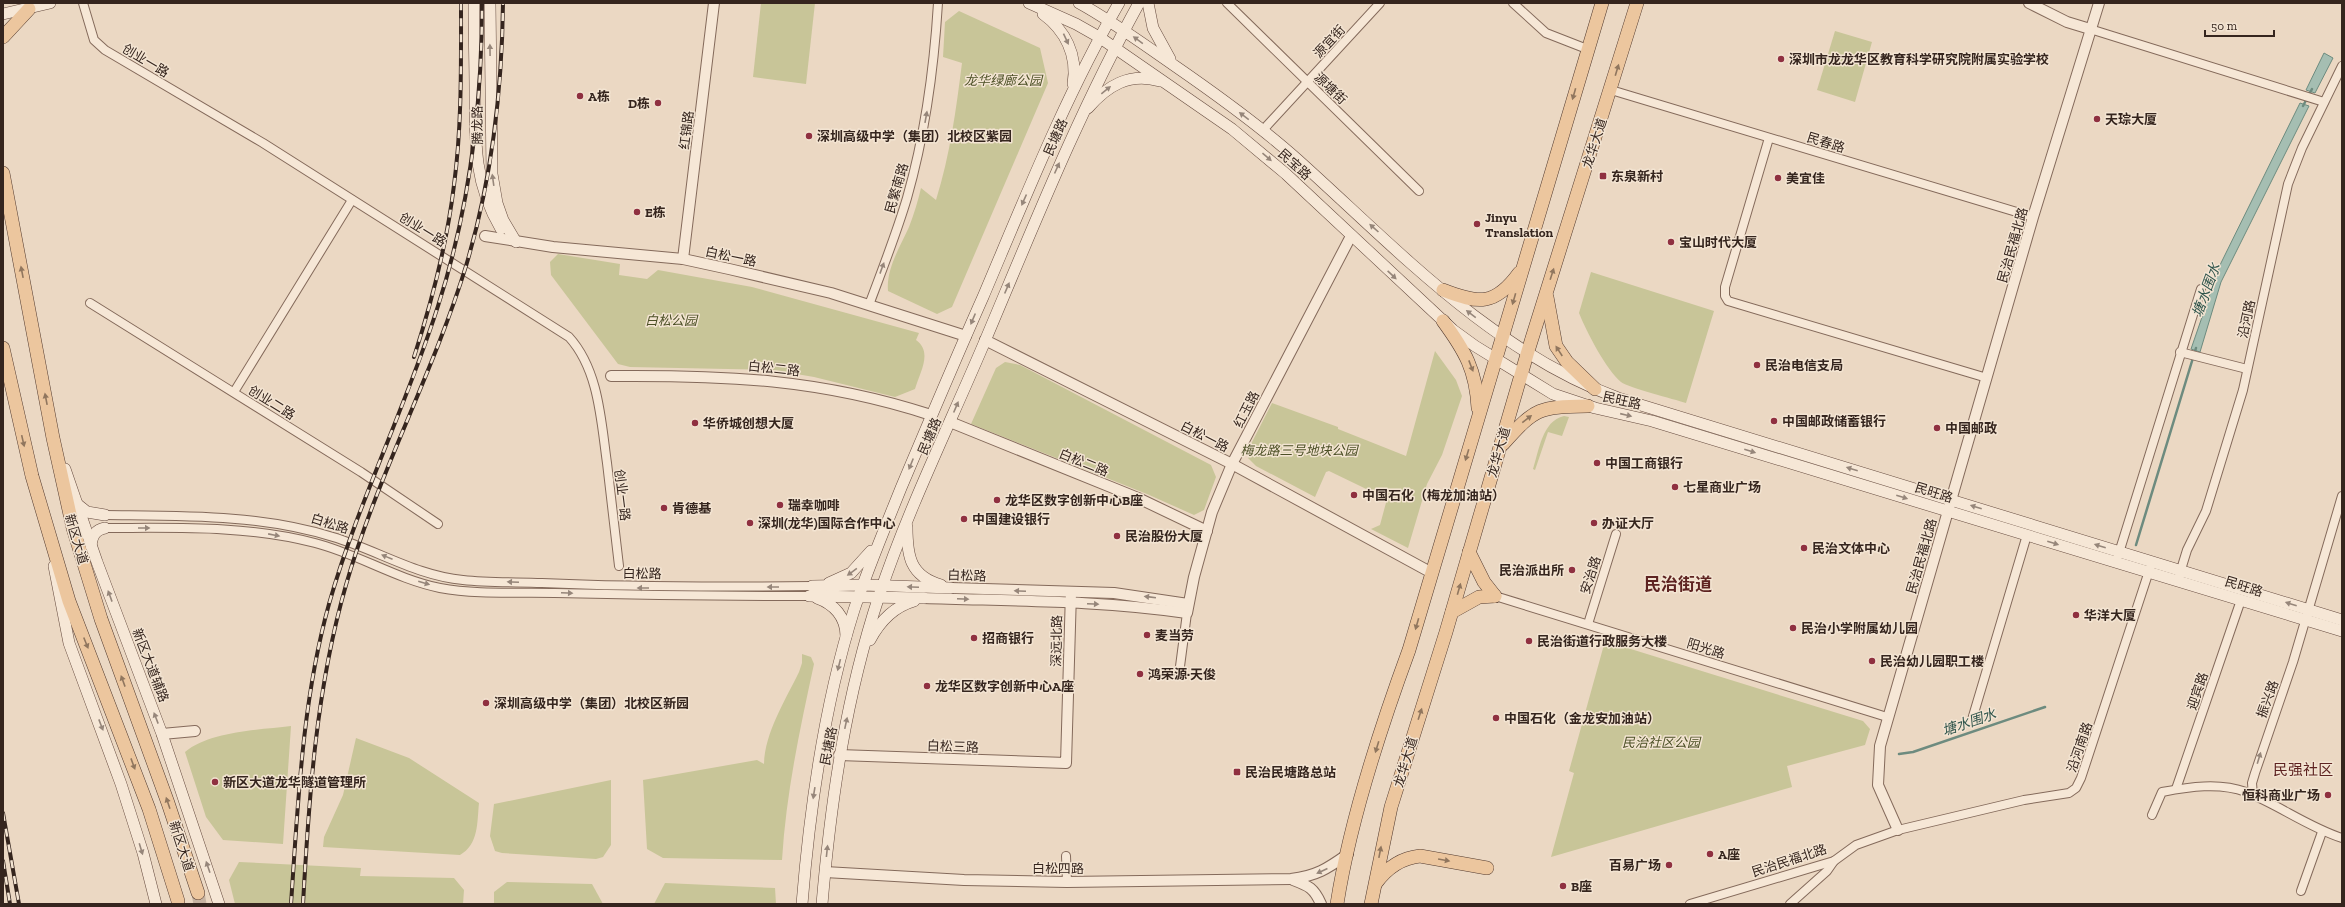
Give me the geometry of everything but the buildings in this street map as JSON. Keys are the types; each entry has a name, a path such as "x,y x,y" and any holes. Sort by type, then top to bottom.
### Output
{"main road":[{"path":"3,14 50,3"},
{"name":"腾龙路","path":"474,3 475,153 481,182 493,215 512,241"},
{"name":"腾龙路","path":"490,3 492,174 497,203 512,241"},
{"path":"1029,3 1054,21 1067,39 1074,67 1072,93"},
{"name":"民宝路","path":"1029,3 1076,24 1099,37 1168,84 1260,151 1443,321 1475,346 1521,374"},
{"name":"民宝路","path":"1079,3 1124,30 1263,130 1464,308 1528,351"},
{"name":"民塘路","path":"802,904 817,772 831,698 845,641 859,596 931,415 1072,93 1099,37 1119,3"},
{"name":"民塘路","path":"822,904 830,815 839,756 863,653 879,597 907,522 1079,118 1114,47 1139,3"},
{"path":"1148,3 1148,12 1157,39 1176,67"},
{"path":"1337,904 1364,789 1504,336 1587,49 1602,3"},
{"name":"龙华大道","path":"1371,904 1391,807 1452,612 1528,351 1637,3"},
{"path":"3,37 29,9"},
{"path":"1079,118 1106,90 1123,81 1149,78 1168,84"},
{"name":"新区大道","path":"3,173 53,438 73,528 101,619 168,803 198,893"},
{"path":"1443,290 1467,300 1486,300 1503,293 1524,266"},
{"path":"1546,293 1556,346 1567,362 1595,389"},
{"path":"1443,321 1458,342 1471,365 1476,384 1478,418"},
{"name":"新区大道","path":"3,348 32,476 46,526 70,601 149,808 178,901"},
{"name":"民旺路","path":"1528,351 1554,368 1595,389 1951,500 2151,567 2177,580 2241,600 2342,620"},
{"name":"民旺路","path":"1521,374 1553,394 1588,406 1652,421 2027,535 2118,557"},
{"path":"1500,447 1520,424 1538,411 1557,407 1588,406"},
{"name":"新区大道辅路","path":"53,438 91,546 162,734 217,900"},
{"path":"77,503 87,512 105,515"},
{"path":"907,522 907,550 912,565 923,577 952,588"},
{"path":"46,526 69,644 121,784 143,853 156,904"},
{"path":"91,546 93,535 100,529 105,528"},
{"path":"810,591 838,581 851,574 872,551 884,530"},
{"path":"1469,552 1484,582 1495,596"},
{"name":"民旺路","path":"2151,567 2181,569 2307,614 2342,630"},
{"name":"白松路","path":"810,591 863,585 952,588"},
{"path":"810,591 837,612 845,627 845,641"},
{"name":"白松路","path":"810,591 859,596 924,598"},
{"path":"1452,612 1479,597 1495,596"},
{"path":"863,653 887,615 902,604 924,598"},
{"path":"1374,886 1387,870 1412,857 1420,856 1487,868"}],"street":[{"name":"创业一路","path":"82,3 91,33 98,45 263,143 560,331 576,344 592,380 600,417 619,566"},
{"name":"红锦路","path":"683,259 714,3"},
{"name":"民繁南路","path":"869,305 896,230 916,161 929,96 938,3"},
{"name":"源塘街","path":"1227,3 1419,191"},
{"name":"源宜街","path":"1263,130 1380,3"},
{"path":"1513,3 1546,33 1587,49"},
{"path":"2029,3 2067,22 2321,101"},
{"name":"民治民福北路","path":"1690,904 1834,861 1856,845 1898,830 1878,785 1880,746 1887,717 2033,217 2099,3"},
{"name":"沿河路","path":"2177,580 2187,550 2206,511 2247,369 2288,184 2321,101 2342,67"},
{"name":"民春路","path":"1611,90 2033,217"},
{"path":"1769,138 1725,287 1725,296 1728,300 1987,378"},
{"path":"234,392 352,200"},
{"name":"白松一路","path":"485,236 560,248 683,259 831,293 966,336"},
{"name":"红玉路","path":"1180,674 1187,608 1212,512 1232,464 1351,236"},
{"path":"2118,557 2184,353 2200,289"},
{"name":"创业二路","path":"90,302 361,472 438,524"},
{"name":"白松一路","path":"985,340 1232,464 1432,573"},
{"path":"2184,353 2247,369"},
{"name":"白松二路","path":"611,376 732,377 791,382 862,394 931,415"},
{"name":"白松二路","path":"950,422 1138,498 1207,531"},
{"name":"振兴路","path":"2253,796 2252,783 2307,614 2342,496"},
{"name":"白松路","path":"105,515 193,516 249,519 296,527 334,537 424,573 462,580 636,588 810,591"},
{"name":"白松路","path":"105,528 180,528 257,532 316,543 407,578 440,588 459,590 625,596 810,591"},
{"name":"安治路","path":"1588,624 1616,534"},
{"path":"1971,723 2027,535"},
{"name":"沿河南路","path":"1898,830 2024,800 2061,795 2076,788 2081,778 2151,567"},
{"name":"白松路","path":"952,588 1070,597"},
{"name":"白松路","path":"924,598 1070,597 1114,593 1187,608"},
{"name":"阳光路","path":"1495,596 1887,717"},
{"name":"深远北路","path":"1066,763 1070,597"},
{"name":"迎宾路","path":"2176,789 2241,600"},
{"path":"162,734 195,730"},
{"name":"白松三路","path":"839,756 1066,763"},
{"path":"2152,815 2162,792 2176,789 2214,787 2246,792 2322,832 2342,838"},
{"path":"2301,892 2322,832"},
{"name":"白松四路","path":"825,872 964,880 1067,882 1291,879 1309,877 1324,871 1348,854"},
{"path":"1066,856 1067,882"},
{"path":"1790,904 1827,871 1834,861"},
{"name":"白松四路","path":"1291,879 1308,886 1316,892 1320,904"}],"green space":[{"path":"761,3 815,3 806,84 753,77"},
{"name":"龙华绿廊公园","path":"959,11 1040,48 1048,83 952,307 937,314 888,291 888,283 891,266 909,227 921,188 936,200 941,183 952,132 962,63 943,57 945,22"},
{"path":"1835,31 1872,42 1855,102 1817,90"},
{"name":"白松公园","path":"558,254 620,264 619,275 647,279 658,270 752,287 919,333 916,340 924,350 924,363 915,389 895,397 814,377 773,370 630,367 618,364 551,275 550,262"},
{"path":"1591,272 1714,311 1686,403 1642,390 1621,382 1615,377 1603,360 1579,313"},
{"name":"梅龙路三号地块公园","path":"1435,351 1456,380 1462,396 1442,455 1427,484 1408,548 1371,529 1380,525 1387,499 1329,471 1326,472 1315,497 1256,466 1248,458 1250,446 1272,403 1338,427 1338,429 1406,456"},
{"path":"1005,362 1020,365 1211,465 1216,477 1204,510 1194,515 1147,494 971,424 996,368"},
{"path":"1564,416 1569,417 1562,436 1548,432 1535,470 1533,469 1542,438 1546,430 1557,419"},
{"name":"民治社区公园","path":"1605,641 1863,721 1870,729 1865,745 1787,766 1792,787 1551,857 1574,773 1569,771"},
{"path":"802,654 811,657 814,664 790,786 782,860 663,858 647,849 643,780 757,760 764,764 765,752 772,728 799,672 802,663"},
{"path":"291,726 283,844 223,840 206,817 185,752 195,745 221,736 250,730"},
{"path":"356,738 409,758 479,803 476,832 471,845 460,855 323,847 324,837 343,795"},
{"path":"611,780 611,845 603,857 596,859 502,853 495,851 490,836 494,804"},
{"path":"239,862 361,868 360,876 454,878 464,890 463,904 235,904 229,880"},
{"path":"507,882 592,884 603,904 494,904 494,892"},
{"path":"665,883 775,888 776,904 654,904"}],"shaded area":[{"path":"2324,53 2333,58 2315,93 2306,90"},
{"path":"2300,103 2309,106 2221,282 2200,352 2191,349 2220,265"}],"waterway":[{"name":"塘水围水","path":"2303,106 2312,89"},
{"name":"塘水围水","path":"2136,545 2196,348"},
{"name":"塘水围水","path":"1899,754 1913,752 2045,707"}],"tunnel":[{"path":"198,893 200,904"}],"railway":[{"path":"414,357 438,272 454,185 460,117 461,3"},
{"path":"291,904 302,753 320,641 329,604 341,566 368,492 412,381 449,269 466,194 477,118 480,80 482,3"},
{"path":"303,904 311,783 327,664 346,585 359,544 373,504 453,306 475,233 483,201 494,136 498,103 503,3"},
{"path":"3,813 19,904"},
{"path":"3,861 10,904"}],"place":[{"name":"深圳市龙龙华区教育科学研究院附属实验学校","path":"1781,59"},
{"name":"A栋","path":"580,96"},
{"name":"D栋","path":"658,103"},
{"name":"天琮大厦","path":"2097,119"},
{"name":"深圳高级中学（集团）北校区紫园","path":"809,136"},
{"name":"东泉新村","path":"1603,176"},
{"name":"美宜佳","path":"1778,178"},
{"name":"E栋","path":"637,212"},
{"name":"Jinyu Translation","path":"1477,224"},
{"name":"宝山时代大厦","path":"1671,242"},
{"name":"民治电信支局","path":"1757,365"},
{"name":"中国邮政储蓄银行","path":"1774,421"},
{"name":"华侨城创想大厦","path":"695,423"},
{"name":"中国邮政","path":"1937,428"},
{"name":"中国工商银行","path":"1597,463"},
{"name":"七星商业广场","path":"1675,487"},
{"name":"中国石化（梅龙加油站）","path":"1354,495"},
{"name":"龙华区数字创新中心B座","path":"997,500"},
{"name":"瑞幸咖啡","path":"780,505"},
{"name":"肯德基","path":"664,508"},
{"name":"中国建设银行","path":"964,519"},
{"name":"深圳(龙华)国际合作中心","path":"750,523"},
{"name":"办证大厅","path":"1594,523"},
{"name":"民治股份大厦","path":"1117,536"},
{"name":"民治文体中心","path":"1804,548"},
{"name":"民治派出所","path":"1572,570"},
{"name":"华洋大厦","path":"2076,615"},
{"name":"民治小学附属幼儿园","path":"1793,628"},
{"name":"麦当劳","path":"1147,635"},
{"name":"招商银行","path":"974,638"},
{"name":"民治街道行政服务大楼","path":"1529,641"},
{"name":"民治幼儿园职工楼","path":"1872,661"},
{"name":"鸿荣源·天俊","path":"1140,674"},
{"name":"龙华区数字创新中心A座","path":"927,686"},
{"name":"深圳高级中学（集团）北校区新园","path":"486,703"},
{"name":"中国石化（金龙安加油站）","path":"1496,718"},
{"name":"民治民塘路总站","path":"1237,772"},
{"name":"新区大道龙华隧道管理所","path":"215,782"},
{"name":"恒科商业广场","path":"2328,795"},
{"name":"A座","path":"1710,854"},
{"name":"百易广场","path":"1669,865"},
{"name":"B座","path":"1563,886"}],"district":[{"name":"民治街道","path":"1678,584"},
{"name":"民强社区","path":"2303,770"}]}
